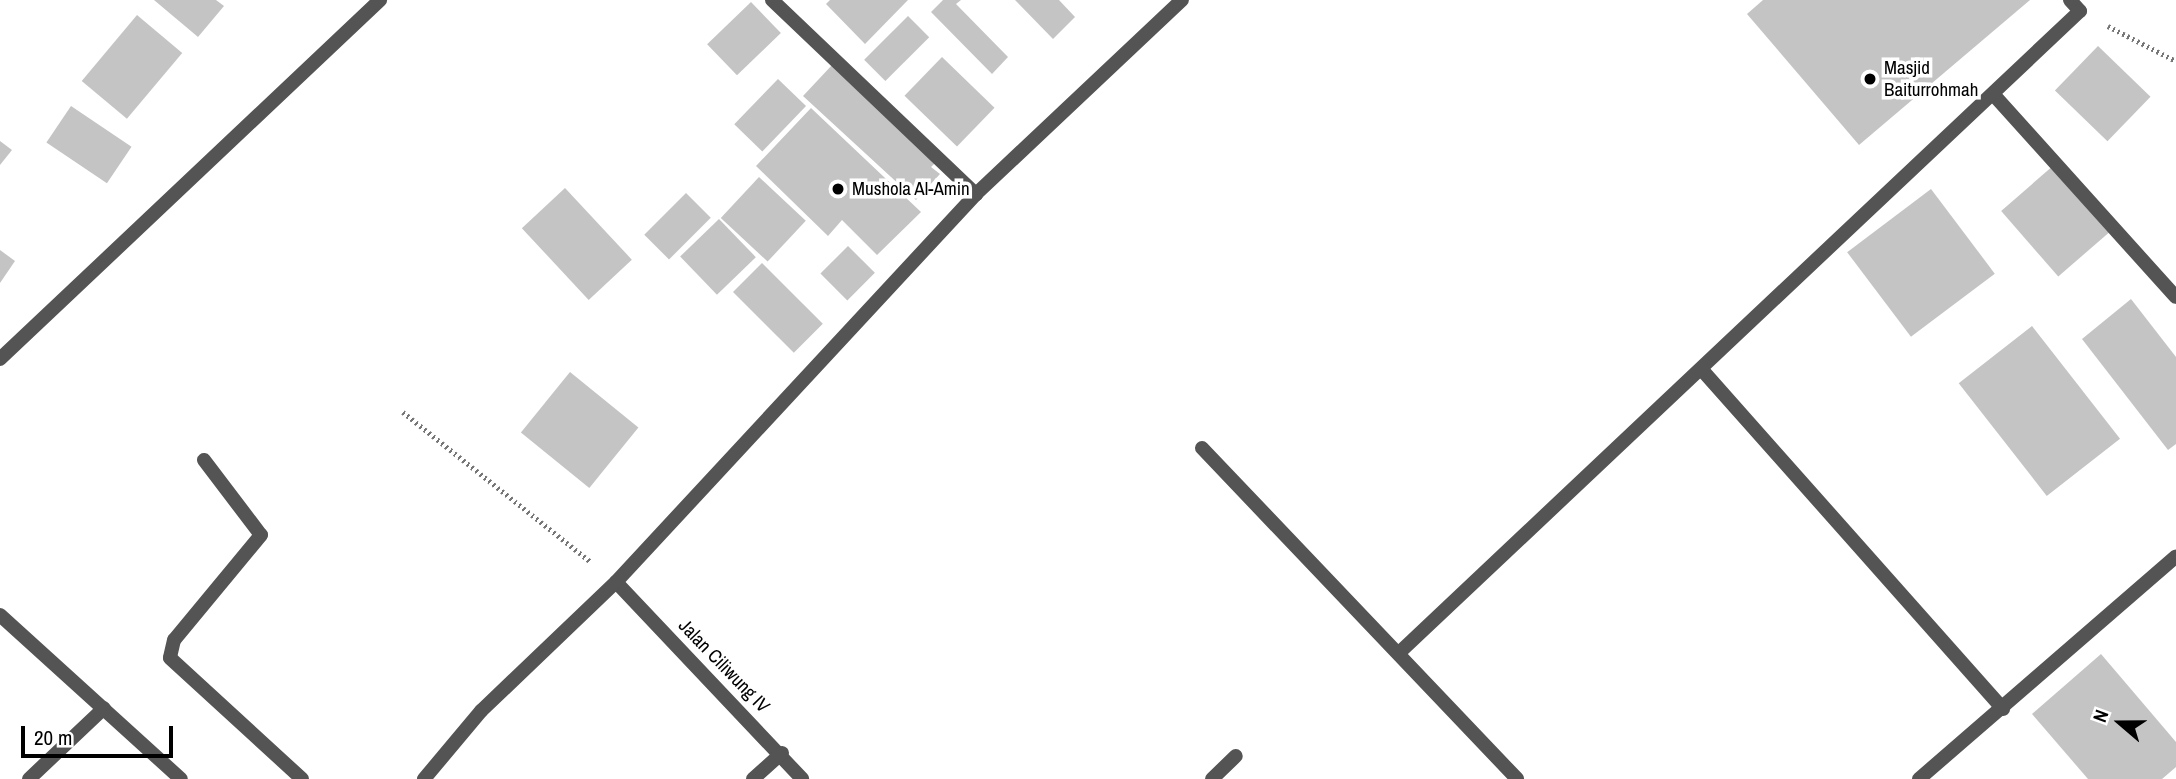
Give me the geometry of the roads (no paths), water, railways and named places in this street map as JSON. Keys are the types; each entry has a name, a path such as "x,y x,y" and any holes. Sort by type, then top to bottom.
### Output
{"street":[{"path":"0,359 380,0"},
{"path":"772,0 976,194"},
{"path":"424,779 481,711 616,582 976,194 1182,0"},
{"path":"1401,652 1703,371 1993,94 2075,6"},
{"path":"1993,94 2176,297"},
{"path":"1703,371 2003,709"},
{"path":"1202,448 1401,652 1517,779"},
{"path":"204,460 261,535 174,640 170,657 302,779"},
{"path":"1919,779 2003,709 2176,556"},
{"name":"Jalan Ciliwung IV","path":"616,582 782,753 802,779"},
{"path":"0,615 181,779"},
{"path":"29,779 104,708"},
{"path":"753,779 782,753"},
{"path":"1212,779 1237,756"}],"place":[{"name":"Masjid Baiturrohmah","path":"1870,79"},
{"name":"Mushola Al-Amin","path":"838,189"}]}
